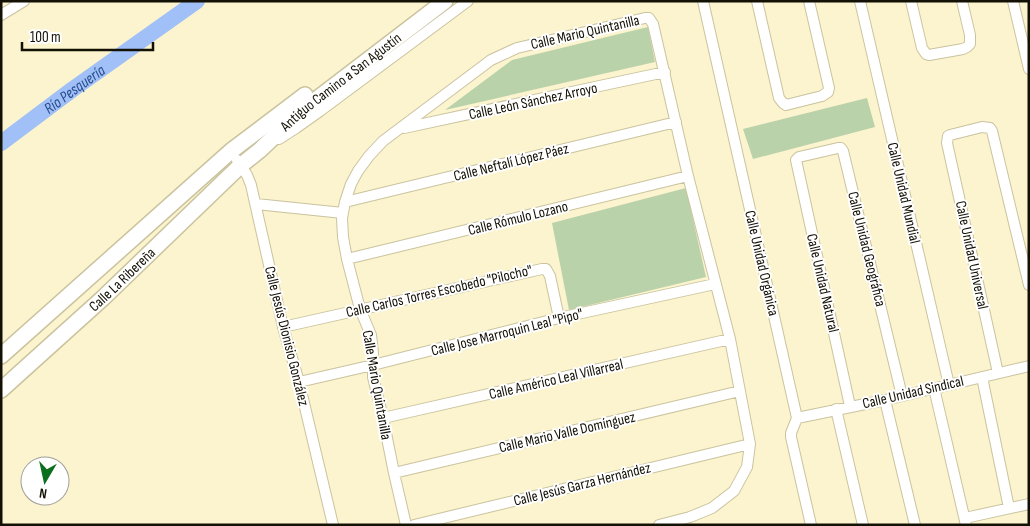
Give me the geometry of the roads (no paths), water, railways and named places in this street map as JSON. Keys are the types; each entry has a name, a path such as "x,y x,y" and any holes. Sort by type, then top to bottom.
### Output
{"street":[{"path":"1,15 24,1"},
{"name":"Antiguo Camino a San Agustín","path":"231,151 428,1"},
{"name":"Antiguo Camino a San Agustín","path":"240,166 300,112 445,1"},
{"path":"268,142 276,141 296,128 468,1"},
{"name":"Calle Unidad Orgánica","path":"703,1 797,418 791,437 811,525"},
{"path":"757,1 779,98 786,104 822,96 828,92 829,88 809,1"},
{"name":"Calle Unidad Mundial","path":"860,1 949,385"},
{"path":"911,1 922,48 929,55 963,49 970,44 970,35 962,1"},
{"path":"1013,1 1029,69"},
{"name":"Calle Mario Quintanilla","path":"406,525 373,377 371,335 360,309 343,237 343,213 354,178 369,156 383,141 491,60 517,48 642,18 649,18 652,21 665,72 688,176 730,339 750,444 747,467 734,491 712,508 690,518 659,525"},
{"path":"370,74 375,54"},
{"name":"Calle León Sánchez Arroyo","path":"400,129 665,72"},
{"name":"Calle Neftalí López Páez","path":"346,202 676,122"},
{"name":"Calle Unidad Universal","path":"998,373 947,142 948,136 982,127 990,128 992,131 1029,285"},
{"name":"Calle Unidad Geográfica","path":"796,159 838,148 841,148 843,151 902,396"},
{"name":"Calle Jesús Dionisio González","path":"231,151 249,179 256,204 283,327 299,382 333,525"},
{"name":"Calle La Ribereña","path":"1,356 231,151"},
{"name":"Calle Unidad Natural","path":"796,159 850,406"},
{"name":"Calle La Ribereña","path":"1,390 103,298 240,166"},
{"name":"Calle Rómulo Lozano","path":"347,259 688,176"},
{"path":"256,204 343,213"},
{"name":"Calle Carlos Torres Escobedo \"Pilocho\"","path":"283,327 542,269 546,269 550,276 559,318"},
{"path":"86,279 103,298"},
{"name":"Calle Jose Marroquin Leal \"Pipo\"","path":"299,382 373,366 559,318 715,284"},
{"name":"Calle Américo Leal Villarreal","path":"383,418 730,339"},
{"name":"Calle Unidad Sindical","path":"797,418 885,400 1029,366"},
{"path":"982,377 1009,508"},
{"path":"934,388 966,522 1009,508 1029,504"},
{"name":"Calle Mario Valle Domínguez","path":"394,473 740,391"},
{"path":"885,400 914,525"},
{"path":"836,409 863,525"},
{"name":"Calle Jesús Garza Hernández","path":"414,525 750,444"}],"waterway":[{"name":"Río Pesquería","path":"1,143 197,1"}]}
